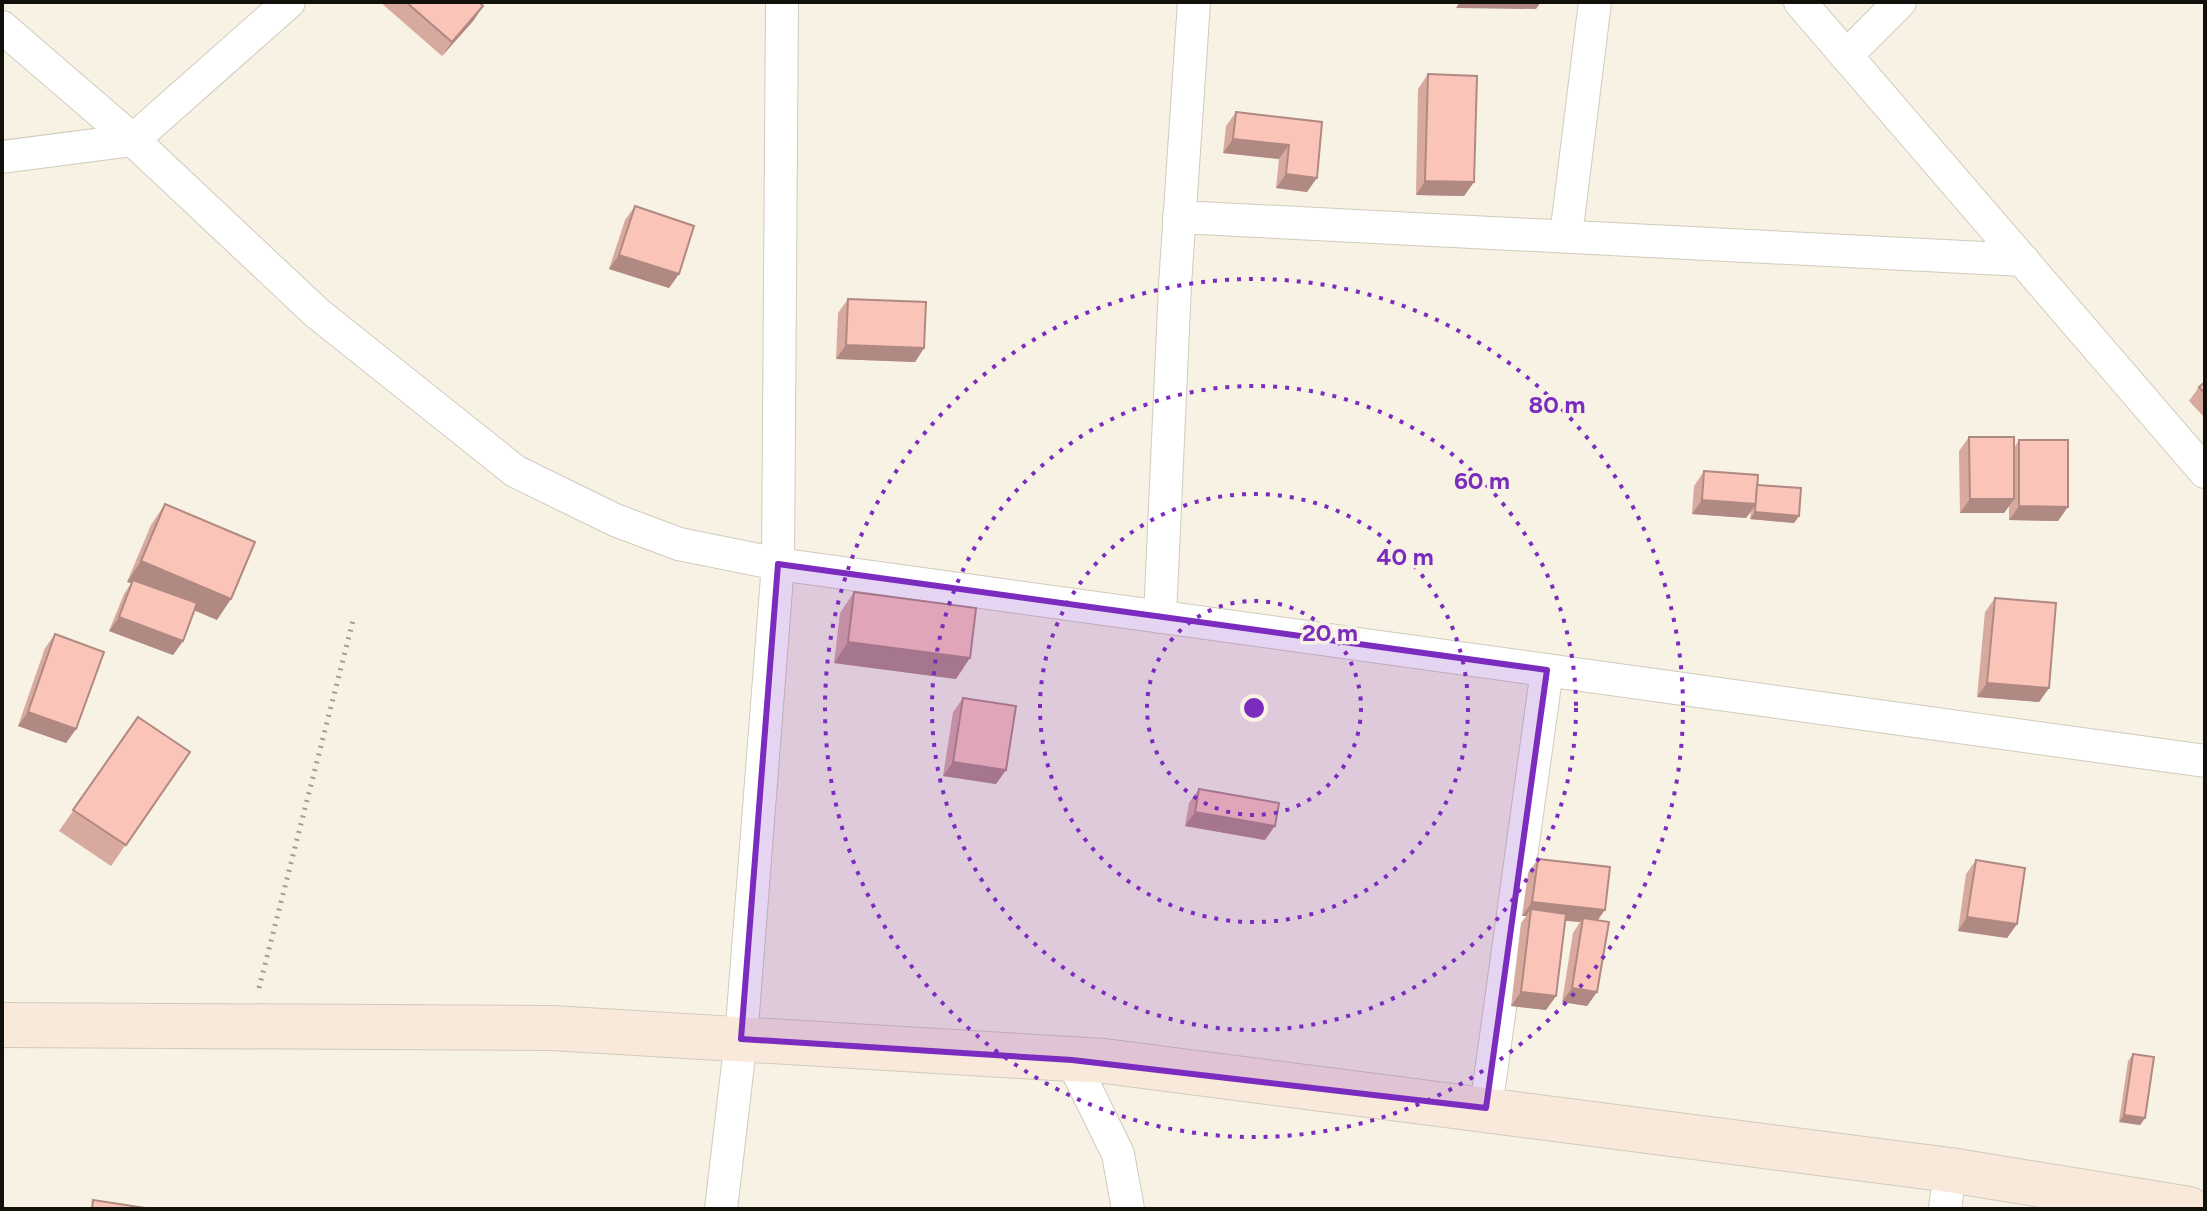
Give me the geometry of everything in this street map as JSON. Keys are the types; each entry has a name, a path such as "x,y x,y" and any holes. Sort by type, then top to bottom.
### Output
{"street":[{"path":"2,157 133,140 289,2"},
{"path":"721,1209 741,1039 778,564 782,2"},
{"path":"1160,617 1179,217 1194,2"},
{"path":"1566,236 1595,2"},
{"path":"1800,2 2205,472"},
{"path":"1846,56 1900,2"},
{"path":"2,27 133,140 317,313 515,471 615,520 679,544 778,564 2205,761"},
{"path":"1179,217 2023,260"},
{"path":"1486,1108 1547,670"},
{"path":"2,1025 552,1028 1104,1061 1486,1108 1948,1189 2189,1209"},
{"path":"1072,1060 1118,1154 1128,1209"}],"path":[{"path":"249,1027 354,617"}],"highlighted area":[{"path":"778,564 1547,670 1486,1108 1072,1060 741,1039"}],"building":[{"path":"406,2 479,2 483,6 452,42"},
{"path":"1428,74 1477,76 1474,182 1425,181"},
{"path":"1236,112 1322,122 1317,178 1286,174 1289,145 1233,139"},
{"path":"635,206 694,226 679,274 619,255"},
{"path":"848,299 926,302 924,348 846,345"},
{"path":"1969,437 2014,437 2014,499 1970,499"},
{"path":"2019,440 2068,440 2068,507 2019,506"},
{"path":"1704,471 1758,475 1756,504 1702,500"},
{"path":"1757,485 1801,488 1799,516 1755,512"},
{"path":"165,504 255,542 231,599 141,561"},
{"path":"133,580 197,603 183,641 119,617"},
{"path":"854,592 976,608 970,658 848,642"},
{"path":"1995,598 2056,603 2049,688 1987,683"},
{"path":"55,634 104,652 76,729 28,712"},
{"path":"963,698 1016,706 1006,770 953,762"},
{"path":"138,717 190,752 126,845 73,810"},
{"path":"1199,789 1279,803 1275,826 1195,812"},
{"path":"1538,859 1610,867 1605,910 1532,902"},
{"path":"1976,860 2025,868 2017,924 1967,917"},
{"path":"1531,909 1566,914 1556,996 1521,992"},
{"path":"1583,918 1609,922 1597,992 1572,988"},
{"path":"2133,1054 2154,1057 2145,1118 2124,1115"},
{"path":"93,1200 146,1208 146,1209 92,1209"}]}
